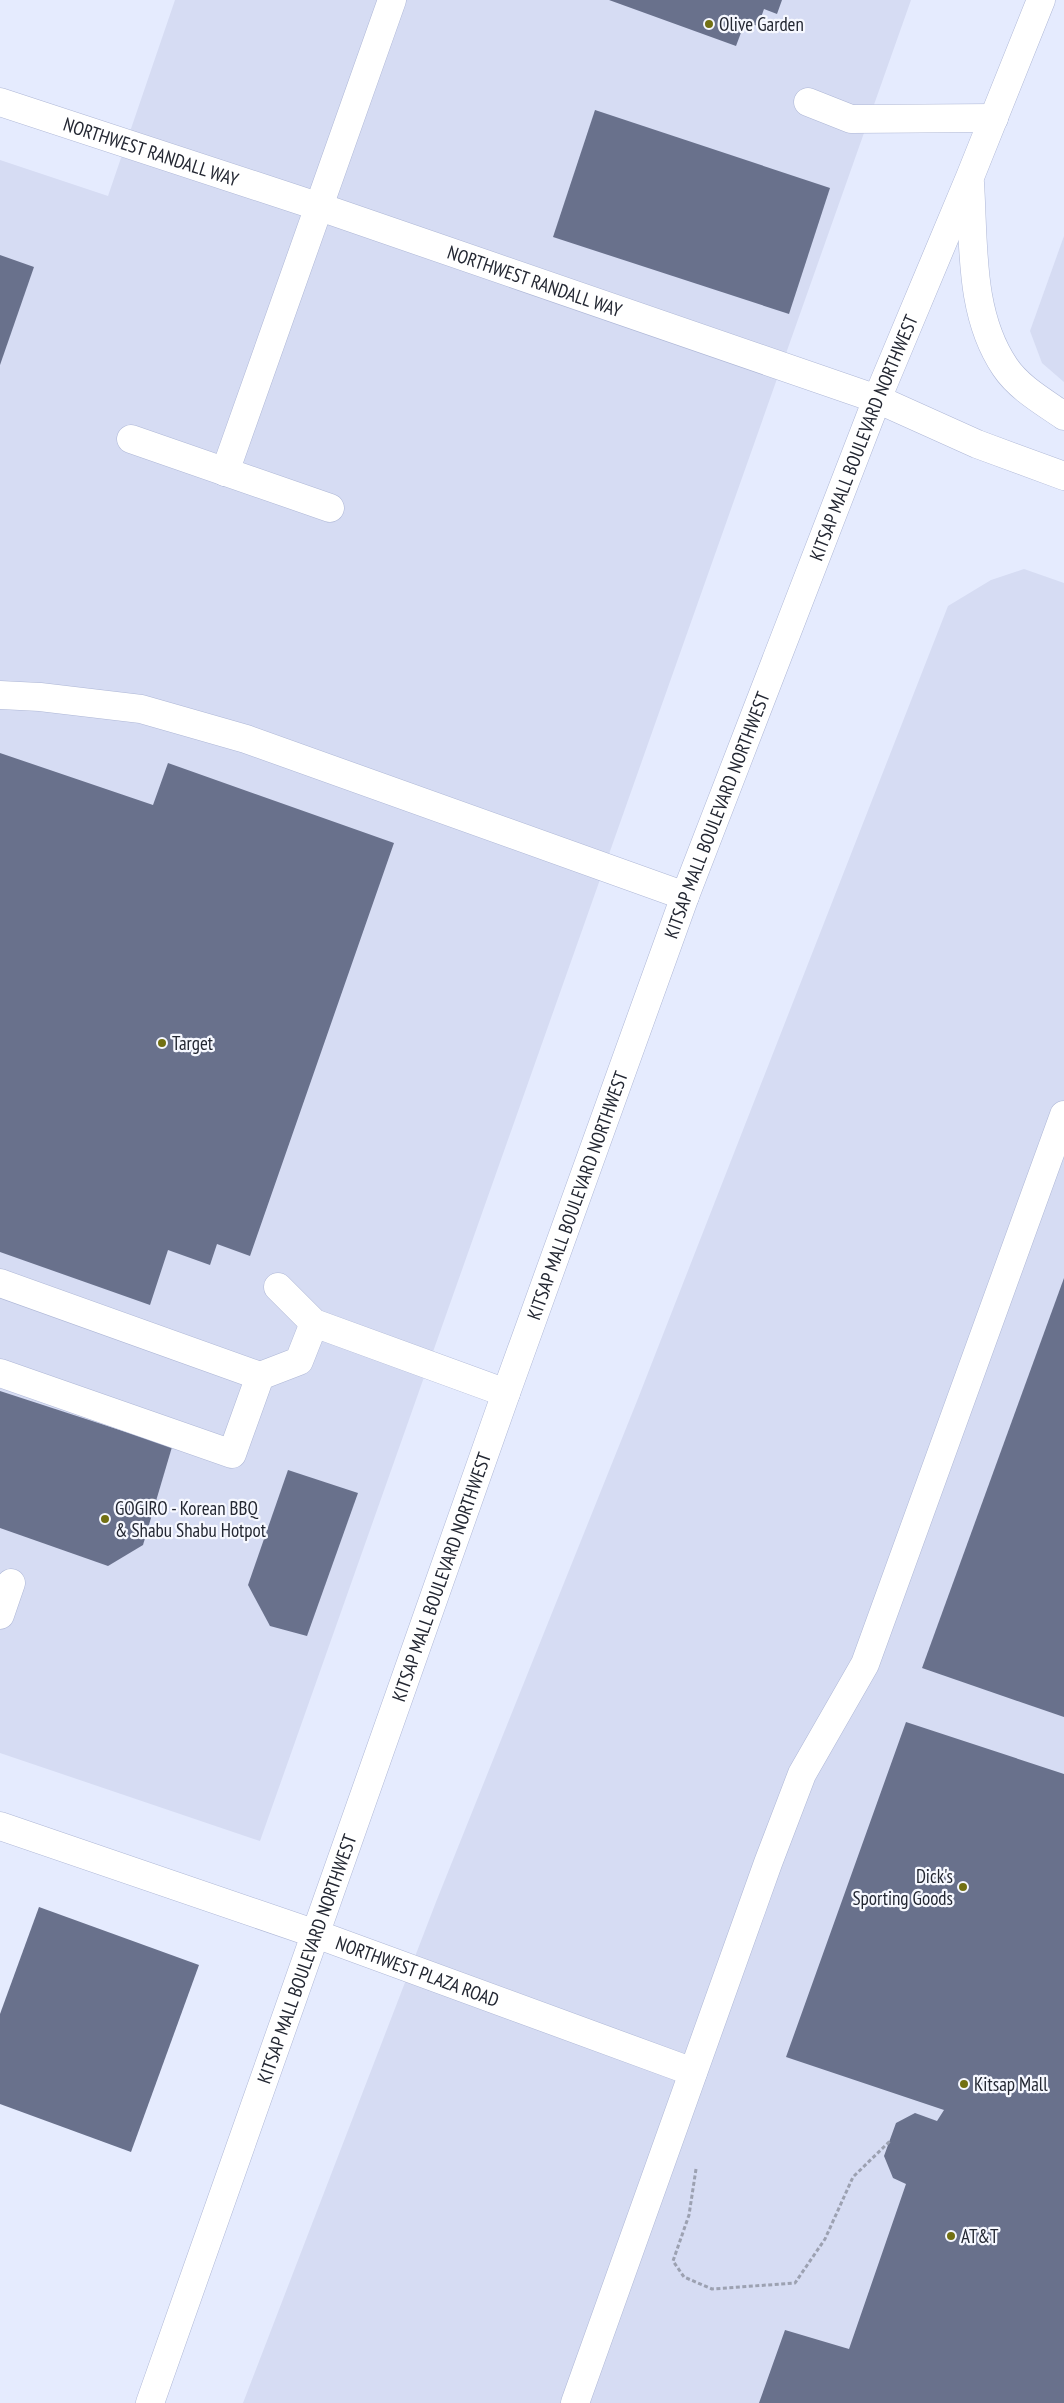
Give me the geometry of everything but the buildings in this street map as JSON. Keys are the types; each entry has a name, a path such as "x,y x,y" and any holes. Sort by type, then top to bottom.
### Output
{"main road":[{"path":"225,472 392,0"},
{"name":"KITSAP MALL BOULEVARD NORTHWEST","path":"150,2403 506,1393 685,896 877,399 970,177 1041,0"},
{"name":"NORTHWEST RANDALL WAY","path":"0,102 320,207 877,399 977,444 1064,476"},
{"path":"808,102 851,119 994,118"},
{"path":"970,177 978,296 988,333 1005,368 1032,394 1064,416"},
{"path":"132,439 330,508"},
{"path":"0,695 40,697 141,709 246,738 685,896"},
{"path":"575,2403 768,1863 802,1774 865,1664 1064,1115"},
{"path":"0,1283 260,1376 299,1361 314,1323"},
{"path":"278,1287 314,1323 506,1393"},
{"path":"0,1373 232,1454 260,1376"},
{"path":"0,1615 11,1583"},
{"name":"NORTHWEST PLAZA ROAD","path":"0,1826 316,1934 693,2072"}],"path":[{"path":"697,2164 689,2215 673,2262 684,2276 712,2288 795,2283 825,2239 853,2177 890,2141"}],"shaded area":[{"path":"175,0 911,0 260,1841 0,1753 0,160 108,196"},
{"path":"1064,236 1064,382 1042,363 1030,331"},
{"path":"1024,569 1064,583 1064,2403 243,2403 436,1902 637,1401 948,606 991,580"}],"place":[{"name":"Olive Garden","path":"709,24"},
{"name":"Target","path":"162,1043"},
{"name":"GOGIRO - Korean BBQ & Shabu Shabu Hotpot","path":"105,1519"},
{"name":"Dick's Sporting Goods","path":"963,1887"},
{"name":"Kitsap Mall","path":"964,2084"},
{"name":"AT&T","path":"951,2236"}]}
